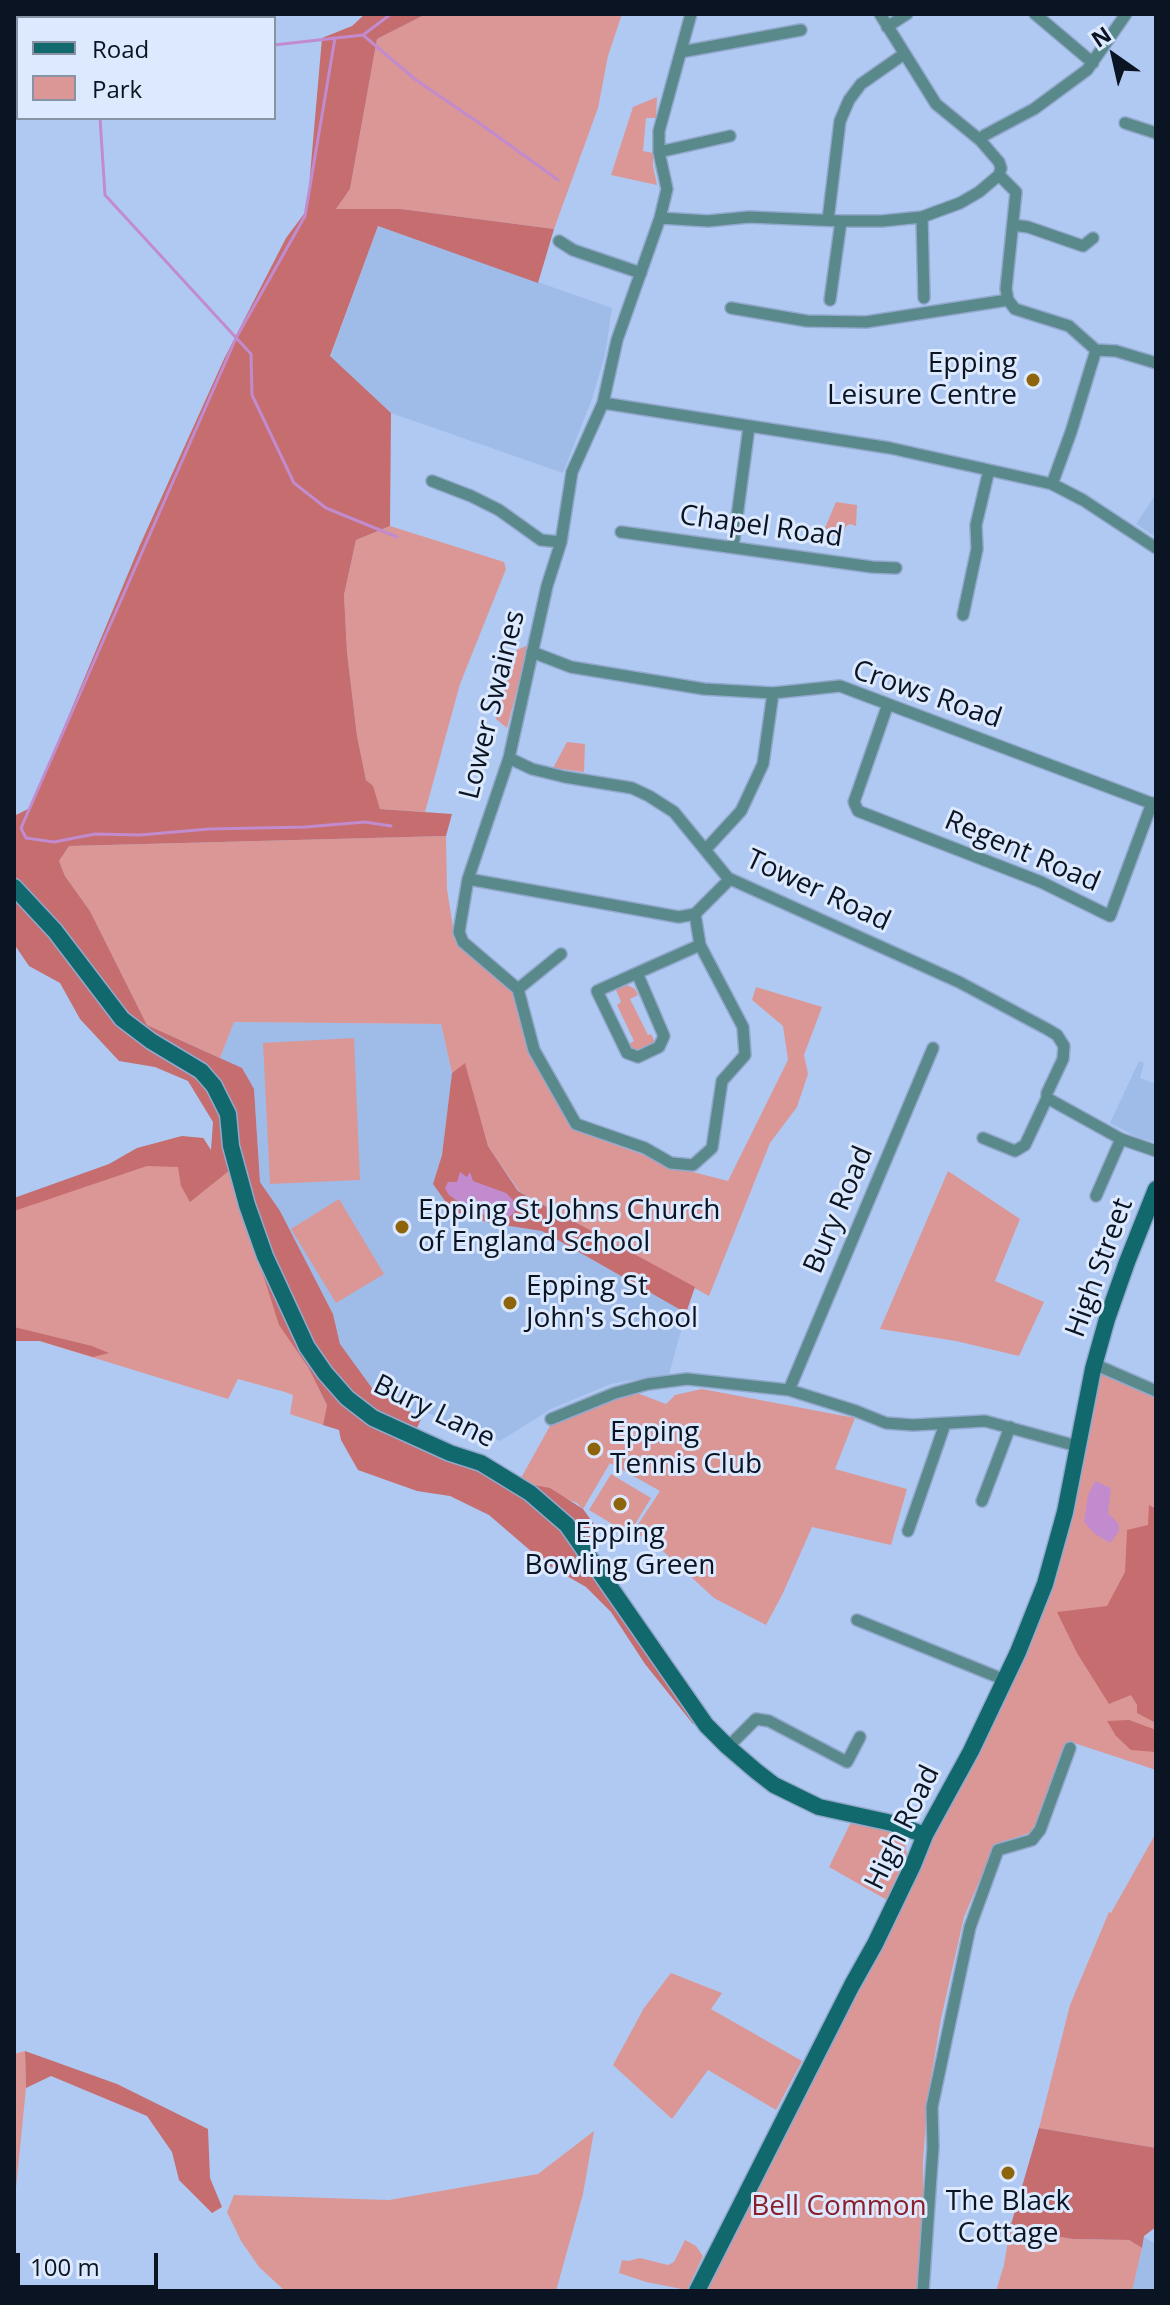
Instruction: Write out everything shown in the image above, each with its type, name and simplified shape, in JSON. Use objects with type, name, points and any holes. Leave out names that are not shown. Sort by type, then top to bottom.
[{"type":"main road","name":"Bury Lane","points":[[14,887],[55,931],[122,1019],[151,1041],[201,1071],[214,1086],[228,1114],[231,1146],[265,1256],[297,1328],[325,1373],[347,1398],[373,1418],[450,1453],[481,1463],[530,1493],[567,1525],[696,1711],[728,1747],[774,1785],[806,1801],[892,1823],[925,1835]]},
{"type":"main road","name":"High Street","points":[[1094,1364],[1127,1262],[1156,1189]]},
{"type":"main road","name":"High Road","points":[[697,2291],[875,1944],[925,1835],[964,1765],[1005,1680],[1045,1584],[1065,1512],[1094,1364]]},
{"type":"street","name":"Lower Swaines","points":[[518,989],[463,942],[459,932],[468,879],[509,758],[547,586],[561,542],[572,472],[603,403],[617,340],[660,218],[667,189],[659,152],[659,131],[691,14]]},
{"type":"street","points":[[660,218],[708,221],[749,217],[841,221],[922,217],[960,203],[999,175],[999,162],[980,140],[936,104],[880,14]]},
{"type":"street","points":[[887,27],[907,14]]},
{"type":"street","points":[[1035,14],[1093,63]]},
{"type":"street","points":[[980,140],[1059,93],[1093,63],[1126,14]]},
{"type":"street","points":[[681,52],[801,30]]},
{"type":"street","points":[[828,220],[840,121],[849,100],[861,84],[904,54]]},
{"type":"street","points":[[1125,123],[1156,133]]},
{"type":"street","points":[[659,152],[730,136]]},
{"type":"street","points":[[999,175],[1016,192],[1006,289],[1008,300],[1015,309],[1069,326],[1096,350],[1116,351],[1156,363]]},
{"type":"street","points":[[922,217],[924,298]]},
{"type":"street","points":[[830,300],[841,221]]},
{"type":"street","points":[[1013,225],[1083,246],[1093,238]]},
{"type":"street","points":[[559,241],[573,250],[641,273]]},
{"type":"street","points":[[731,308],[807,321],[866,322],[1008,300]]},
{"type":"street","points":[[1052,484],[1096,350]]},
{"type":"street","points":[[603,403],[890,448],[1052,484],[1083,500],[1156,548]]},
{"type":"street","points":[[733,547],[749,427]]},
{"type":"street","points":[[963,615],[977,549],[976,525],[989,470]]},
{"type":"street","points":[[432,481],[499,510],[541,540],[561,542]]},
{"type":"street","name":"Chapel Road","points":[[621,532],[896,568]]},
{"type":"street","name":"Crows Road","points":[[532,652],[571,667],[704,689],[773,693],[840,686],[1154,804]]},
{"type":"street","points":[[706,849],[741,811],[763,764],[773,693]]},
{"type":"street","name":"Regent Road","points":[[888,704],[854,802],[858,811],[1041,882],[1110,916],[1154,804]]},
{"type":"street","name":"Tower Road","points":[[509,758],[554,775],[641,792],[674,812],[730,879],[959,982],[1057,1035],[1064,1046],[1063,1059],[1025,1145],[1015,1151],[983,1138]]},
{"type":"street","points":[[468,879],[679,917],[695,914],[730,879]]},
{"type":"street","points":[[561,954],[518,989],[534,1050],[576,1124],[645,1148],[671,1163],[693,1165],[712,1148],[722,1081],[745,1055],[743,1027],[700,945],[695,914]]},
{"type":"street","points":[[637,973],[664,1036],[659,1047],[638,1057],[627,1053],[597,991],[637,973],[700,945]]},
{"type":"street","name":"Bury Road","points":[[789,1390],[933,1048]]},
{"type":"street","points":[[1047,1098],[1121,1139],[1156,1151]]},
{"type":"street","points":[[1096,1196],[1121,1139]]},
{"type":"street","points":[[1094,1364],[1156,1391]]},
{"type":"street","points":[[551,1419],[590,1401],[648,1384],[687,1379],[789,1390],[886,1423],[913,1425],[985,1421],[1077,1446]]},
{"type":"street","points":[[908,1531],[945,1424]]},
{"type":"street","points":[[982,1501],[1010,1427]]},
{"type":"street","points":[[857,1620],[1005,1680]]},
{"type":"street","points":[[728,1747],[756,1719],[769,1721],[847,1762],[860,1737]]},
{"type":"street","points":[[923,2291],[933,2147],[932,2107],[970,1927],[998,1850],[1032,1840],[1040,1830],[1070,1748]]},
{"type":"shaded area","points":[[365,14],[426,14],[377,39],[350,189],[336,209],[401,209],[554,229],[538,283],[378,226],[330,356],[391,413],[390,526],[356,540],[344,595],[347,652],[357,736],[366,780],[373,786],[380,809],[452,814],[446,836],[69,846],[59,861],[65,876],[90,911],[147,1025],[242,1068],[254,1089],[260,1182],[280,1211],[333,1314],[340,1344],[372,1388],[421,1419],[412,1439],[528,1484],[550,1488],[583,1509],[599,1531],[584,1542],[697,1723],[693,1724],[645,1664],[611,1612],[586,1587],[546,1564],[489,1515],[450,1496],[417,1491],[358,1470],[341,1440],[339,1430],[323,1425],[327,1405],[308,1367],[279,1325],[230,1170],[190,1202],[181,1186],[178,1167],[147,1166],[14,1211],[14,1198],[109,1164],[137,1148],[182,1136],[203,1138],[211,1150],[213,1122],[188,1081],[155,1067],[119,1061],[80,1019],[60,983],[29,966],[14,944],[14,816],[30,808],[140,545],[224,359],[286,238],[307,210],[322,38],[352,26]]},
{"type":"shaded area","points":[[378,226],[612,308],[605,355],[592,399],[563,473],[391,413],[330,357]]},
{"type":"shaded area","points":[[1156,494],[1156,531],[1154,536],[1136,524]]},
{"type":"shaded area","name":"Epping St Johns Church of England School","points":[[233,1022],[441,1024],[452,1073],[442,1155],[433,1184],[452,1211],[491,1223],[542,1231],[686,1313],[669,1374],[611,1384],[551,1409],[500,1441],[427,1413],[421,1419],[372,1388],[340,1344],[333,1314],[280,1211],[260,1182],[254,1089],[220,1058]]},
{"type":"shaded area","points":[[1139,1061],[1144,1063],[1140,1078],[1156,1084],[1156,1142],[1139,1138],[1110,1123]]},
{"type":"shaded area","points":[[465,1063],[488,1146],[518,1191],[695,1287],[686,1313],[542,1231],[490,1223],[452,1211],[433,1184],[442,1155],[452,1073]]},
{"type":"shaded area","points":[[460,1172],[467,1177],[470,1172],[473,1181],[506,1193],[513,1200],[515,1212],[504,1221],[470,1210],[449,1195],[445,1188],[448,1182],[457,1182]]},
{"type":"shaded area","points":[[14,1327],[109,1353],[93,1357],[40,1341],[14,1341]]},
{"type":"shaded area","points":[[1095,1481],[1111,1488],[1108,1513],[1118,1523],[1119,1531],[1110,1543],[1095,1534],[1084,1522],[1088,1495]]},
{"type":"shaded area","points":[[1149,1505],[1156,1509],[1156,1723],[1137,1713],[1137,1705],[1131,1695],[1109,1704],[1077,1653],[1057,1612],[1107,1606],[1125,1572],[1127,1530],[1148,1525]]},
{"type":"shaded area","points":[[1129,1720],[1156,1730],[1156,1752],[1131,1750],[1116,1736],[1107,1721]]},
{"type":"shaded area","points":[[25,2051],[117,2084],[208,2129],[210,2178],[222,2207],[212,2213],[179,2180],[172,2152],[147,2116],[51,2076],[26,2088]]},
{"type":"shaded area","points":[[1039,2128],[1156,2148],[1156,2227],[1144,2236],[1142,2248],[1129,2240],[1072,2239],[1010,2228]]},
{"type":"shaded area","points":[[1144,2237],[1156,2244],[1156,2291],[1132,2291]]},
{"type":"green space","points":[[426,14],[622,14],[608,56],[598,108],[554,229],[401,209],[336,209],[350,189],[377,39]]},
{"type":"green space","points":[[657,97],[656,118],[646,118],[643,151],[653,153],[657,185],[611,175],[633,107]]},
{"type":"green space","points":[[836,502],[857,505],[856,526],[846,526],[842,537],[833,536],[825,528]]},
{"type":"green space","points":[[390,526],[504,562],[506,569],[460,684],[425,812],[380,809],[372,786],[366,780],[357,736],[344,595],[356,540]]},
{"type":"green space","points":[[530,644],[507,728],[496,719],[515,651]]},
{"type":"green space","points":[[567,742],[585,744],[584,772],[553,768]]},
{"type":"green space","points":[[446,836],[447,889],[455,940],[516,991],[530,1055],[574,1130],[685,1170],[728,1181],[788,1060],[783,1026],[752,1000],[756,987],[822,1007],[804,1055],[808,1074],[797,1107],[770,1143],[709,1296],[519,1191],[488,1146],[465,1064],[452,1073],[441,1024],[234,1022],[220,1058],[147,1025],[90,911],[65,876],[59,861],[69,846]]},
{"type":"green space","points":[[627,985],[635,989],[638,995],[630,999],[657,1046],[638,1054],[626,1046],[634,1041],[617,1005],[621,1002],[616,990]]},
{"type":"green space","points":[[354,1038],[360,1180],[270,1184],[263,1043]]},
{"type":"green space","points":[[178,1137],[204,1138],[211,1152],[230,1170],[308,1367],[327,1405],[323,1425],[290,1414],[293,1395],[285,1392],[238,1379],[228,1399],[23,1336],[14,1330],[14,1204],[106,1167],[134,1150]]},
{"type":"green space","points":[[948,1171],[1020,1219],[995,1281],[1044,1302],[1019,1356],[956,1341],[880,1329]]},
{"type":"green space","points":[[339,1199],[384,1274],[336,1303],[291,1229]]},
{"type":"green space","name":"Bell Common","points":[[1099,1371],[1156,1394],[1156,1770],[1068,1741],[1036,1831],[995,1844],[964,1917],[941,2019],[928,2096],[923,2161],[923,2277],[919,2291],[706,2291],[1042,1609]]},
{"type":"green space","points":[[702,1389],[855,1418],[835,1469],[907,1489],[891,1545],[812,1527],[766,1625],[714,1598],[652,1541],[633,1532],[660,1491],[610,1463],[583,1509],[577,1503],[528,1484],[521,1478],[551,1424],[616,1398],[637,1393],[666,1404],[675,1395]]},
{"type":"green space","name":"Epping Bowling Green","points":[[611,1474],[651,1498],[629,1534],[589,1510]]},
{"type":"green space","points":[[852,1820],[901,1833],[908,1840],[905,1847],[907,1854],[887,1900],[829,1867]]},
{"type":"green space","points":[[1156,1833],[1156,2148],[1039,2128],[1070,2005],[1109,1912]]},
{"type":"green space","points":[[671,1973],[722,1993],[711,2009],[802,2061],[776,2110],[708,2070],[672,2119],[613,2065],[644,2008]]},
{"type":"green space","points":[[25,2051],[26,2088],[14,2208],[14,2054]]},
{"type":"green space","points":[[594,2131],[583,2194],[556,2291],[285,2291],[259,2267],[241,2241],[227,2212],[234,2195],[389,2200],[538,2174]]},
{"type":"green space","points":[[1010,2228],[1072,2239],[1129,2240],[1142,2248],[1132,2291],[996,2291]]},
{"type":"green space","points":[[685,2240],[696,2246],[703,2256],[687,2290],[619,2273],[622,2260],[640,2258],[668,2265],[674,2262]]},
{"type":"waterway","points":[[276,45],[363,35],[391,14]]},
{"type":"waterway","points":[[363,35],[416,80],[558,180]]},
{"type":"waterway","points":[[335,38],[305,216],[236,338],[21,828],[26,838],[54,842],[95,834],[140,835],[365,822],[391,826]]},
{"type":"waterway","points":[[100,120],[105,195],[251,354],[252,395],[294,483],[326,508],[397,537]]},
{"type":"place","name":"Epping Leisure Centre","points":[[1033,380]]},
{"type":"place","name":"Epping St Johns Church of England School","points":[[402,1227]]},
{"type":"place","name":"Epping St John's School","points":[[510,1303]]},
{"type":"place","name":"Epping Tennis Club","points":[[594,1449]]},
{"type":"place","name":"Epping Bowling Green","points":[[620,1504]]},
{"type":"place","name":"The Black Cottage","points":[[1008,2173]]}]
